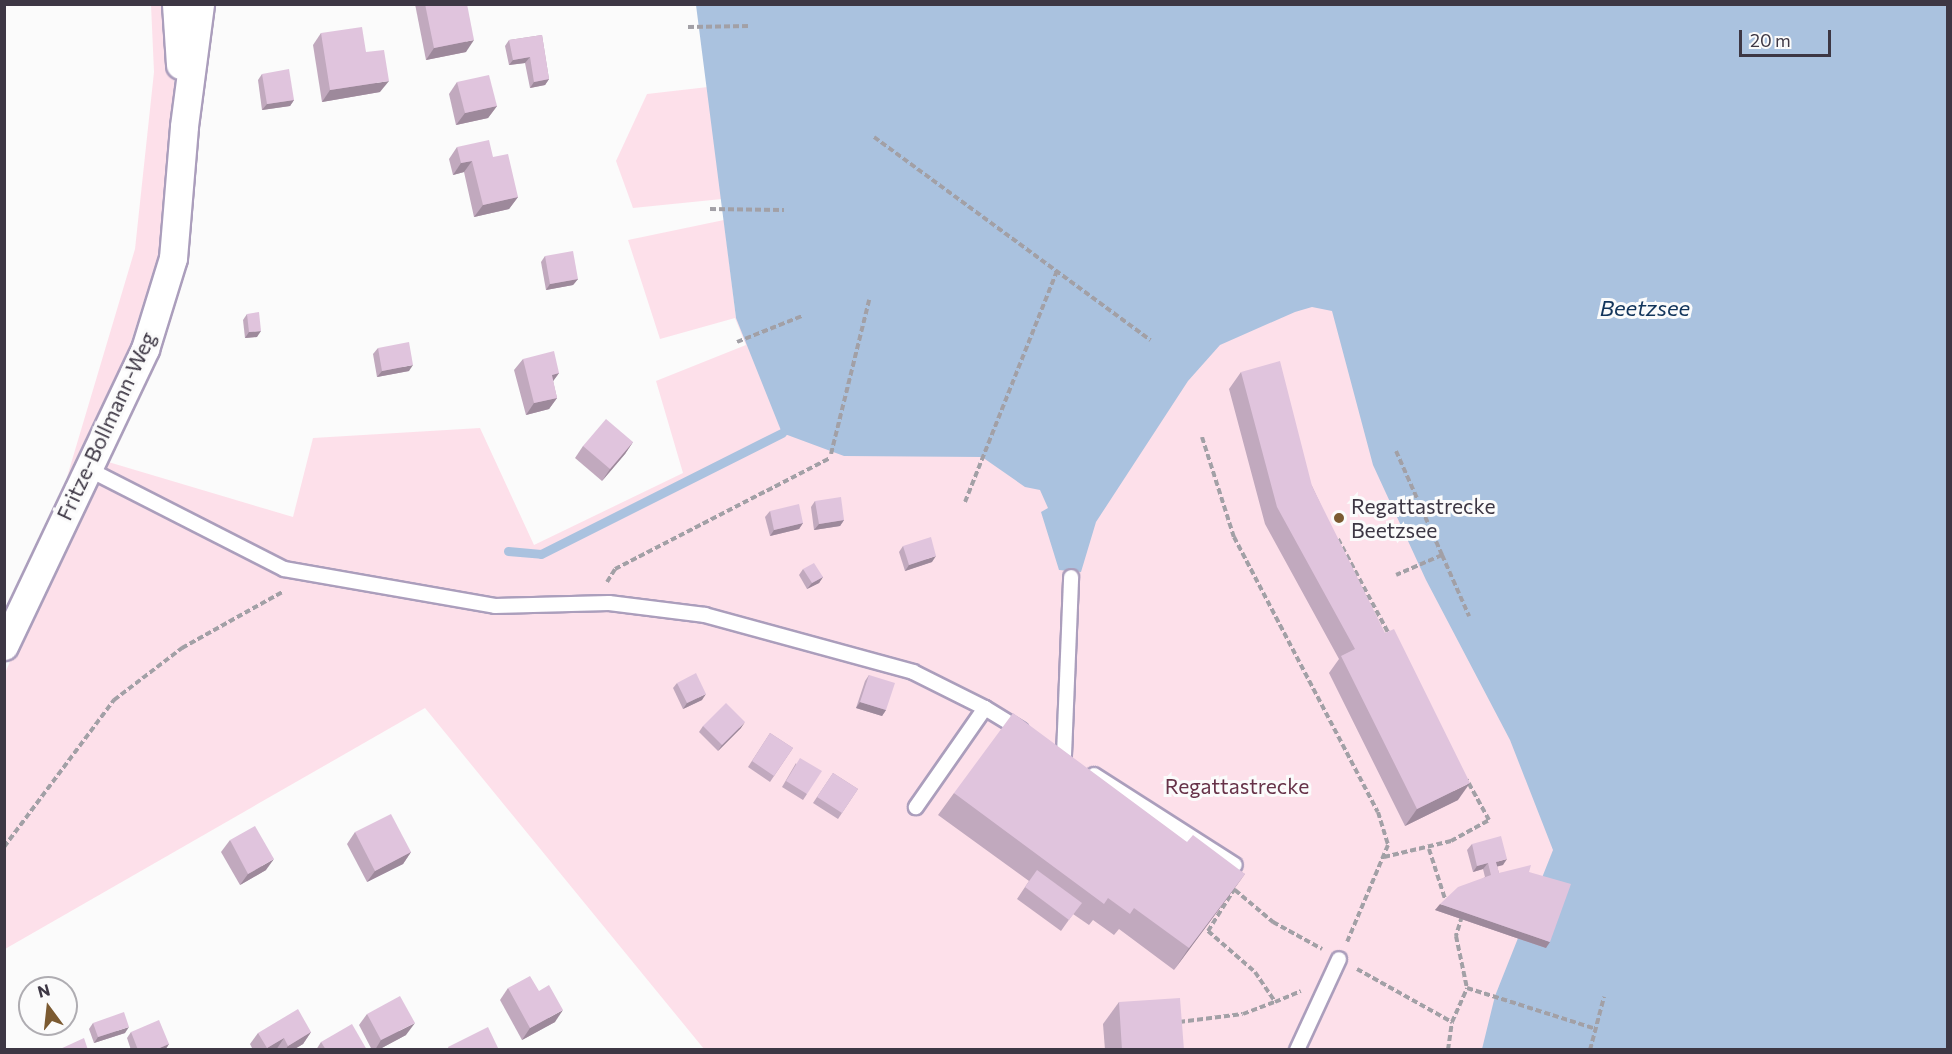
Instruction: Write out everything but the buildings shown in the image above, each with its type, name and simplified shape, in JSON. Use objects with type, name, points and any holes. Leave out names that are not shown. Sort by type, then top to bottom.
[{"type":"street","name":"Fritze-Bollmann-Weg","points":[[176,4],[183,126]]},
{"type":"street","name":"Fritze-Bollmann-Weg","points":[[4,646],[86,468],[145,349],[173,258],[183,126],[200,4]]},
{"type":"lane","points":[[86,468],[284,569],[495,606],[593,604],[705,615],[913,672],[985,708],[1034,737]]},
{"type":"lane","points":[[1071,577],[1069,759],[1235,865]]},
{"type":"lane","points":[[916,807],[985,708]]},
{"type":"lane","points":[[1297,1050],[1339,958]]},
{"type":"path","points":[[688,27],[750,26]]},
{"type":"path","points":[[873,137],[1150,340]]},
{"type":"path","points":[[710,209],[784,210]]},
{"type":"path","points":[[965,502],[1057,271]]},
{"type":"path","points":[[593,604],[615,569],[831,456],[869,300]]},
{"type":"path","points":[[737,342],[802,316]]},
{"type":"path","points":[[1202,437],[1234,537],[1378,812],[1388,845],[1339,958]]},
{"type":"path","points":[[1396,451],[1469,616]]},
{"type":"path","points":[[1334,530],[1394,644]]},
{"type":"path","points":[[1396,575],[1442,555]]},
{"type":"path","points":[[4,847],[114,700],[182,648],[314,574]]},
{"type":"path","points":[[1384,857],[1429,849],[1451,841],[1488,820],[1461,768]]},
{"type":"path","points":[[1429,849],[1446,904],[1462,915],[1456,936],[1467,988],[1452,1022],[1448,1050]]},
{"type":"path","points":[[1235,865],[1235,890],[1208,931],[1255,972],[1275,1002]]},
{"type":"path","points":[[1235,890],[1273,922],[1452,1022]]},
{"type":"path","points":[[1467,988],[1596,1029]]},
{"type":"path","points":[[1178,1022],[1243,1014],[1298,991],[1322,993]]},
{"type":"path","points":[[1590,1050],[1604,997]]},
{"type":"path","points":[[1191,1050],[1259,1050]]},
{"type":"green space","points":[[151,5],[169,5],[175,92],[162,245],[128,351],[67,477],[135,249],[154,72]]},
{"type":"green space","name":"Regattastrecke Beetzsee","points":[[1947,5],[1947,1049],[704,1049],[425,708],[5,949],[5,673],[62,543],[105,461],[293,517],[313,438],[480,428],[534,545],[683,473],[656,381],[746,345],[735,318],[660,339],[628,240],[724,220],[736,318]]},
{"type":"green space","points":[[708,87],[722,199],[633,208],[616,161],[647,94]]},
{"type":"water","name":"Beetzsee","points":[[696,5],[1947,5],[1947,1049],[1482,1049],[1495,996],[1553,850],[1510,740],[1426,580],[1373,465],[1332,311],[1312,307],[1295,312],[1220,345],[1188,381],[1096,522],[1081,572],[1059,570],[1041,512],[1048,508],[1040,490],[1025,487],[982,457],[844,456],[782,433],[736,318]]},
{"type":"waterway","points":[[508,551],[541,554],[782,433]]},
{"type":"place","name":"Regattastrecke Beetzsee","points":[[1339,518]]},
{"type":"park label","name":"Regattastrecke","points":[[1237,786]]}]
